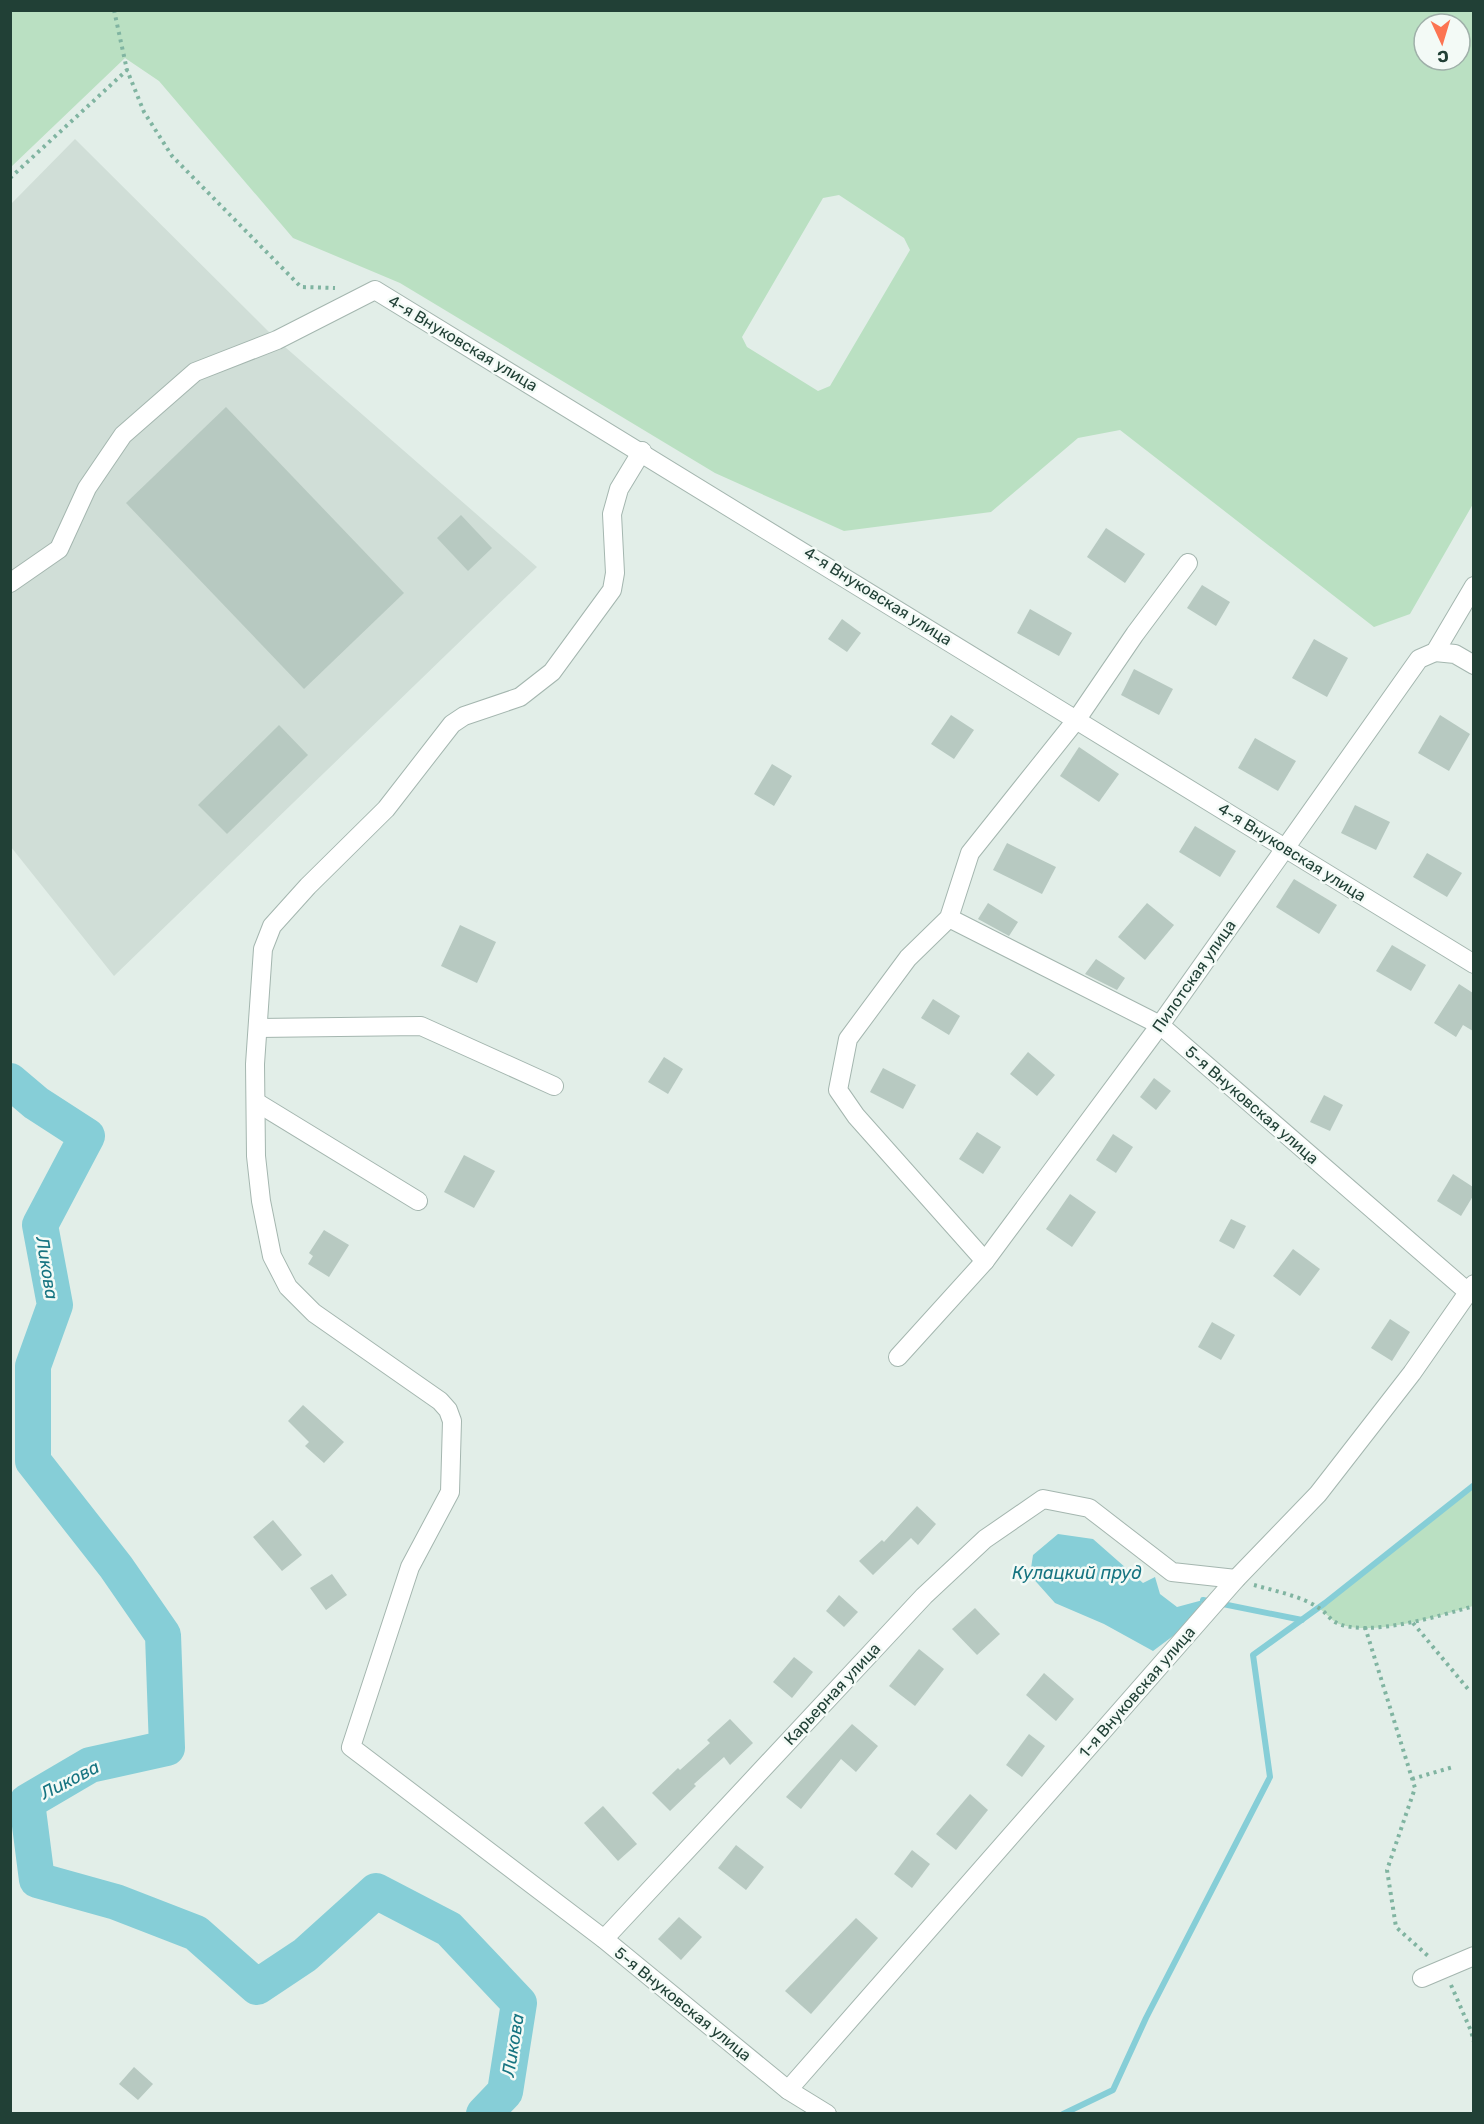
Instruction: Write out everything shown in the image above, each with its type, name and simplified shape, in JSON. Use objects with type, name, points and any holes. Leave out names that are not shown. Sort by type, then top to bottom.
[{"type":"street","name":"4-я Внуковская улица","points":[[10,583],[59,549],[87,488],[123,435],[195,372],[277,340],[375,290],[1077,718],[1473,964]]},
{"type":"street","points":[[418,1201],[256,1101],[263,948],[272,926],[308,886],[386,809],[452,724],[464,716],[520,697],[552,672],[612,590],[615,573],[612,514],[619,489],[642,451]]},
{"type":"street","points":[[985,1261],[856,1116],[838,1090],[848,1039],[908,958],[949,918],[970,853],[1077,718],[1188,563]]},
{"type":"street","name":"Пилотская улица","points":[[898,1357],[985,1261],[1160,1025],[1419,659],[1435,652],[1473,586]]},
{"type":"street","points":[[1435,652],[1455,654],[1473,665]]},
{"type":"street","name":"5-я Внуковская улица","points":[[949,918],[1160,1025],[1471,1288]]},
{"type":"street","points":[[258,1028],[421,1026],[554,1086]]},
{"type":"street","name":"5-я Внуковская улица","points":[[256,1101],[256,1156],[261,1201],[272,1256],[288,1287],[314,1313],[440,1401],[448,1410],[452,1421],[450,1492],[410,1567],[351,1747],[540,1893],[604,1939],[788,2090],[827,2114]]},
{"type":"street","name":"1-я Внуковская улица","points":[[788,2090],[1236,1579],[1318,1494],[1412,1373],[1471,1288]]},
{"type":"street","name":"Карьерная улица","points":[[604,1939],[924,1596],[985,1539],[1043,1499],[1089,1508],[1172,1572],[1236,1579]]},
{"type":"street","points":[[1422,1978],[1473,1956]]},
{"type":"path","points":[[114,10],[127,70],[144,112],[171,156],[301,287],[343,289]]},
{"type":"path","points":[[10,178],[127,70]]},
{"type":"path","points":[[1236,1579],[1305,1600],[1338,1624],[1365,1627],[1413,1623],[1473,1606]]},
{"type":"path","points":[[1413,1623],[1468,1689]]},
{"type":"path","points":[[1365,1627],[1415,1788],[1387,1870],[1396,1927],[1444,1969],[1471,2031],[1473,2042]]},
{"type":"path","points":[[1412,1779],[1453,1767]]},
{"type":"shaded area","points":[[75,139],[277,340],[537,567],[114,976],[11,847],[11,204]]},
{"type":"green space","points":[[11,10],[1473,11],[1473,504],[1410,614],[1374,627],[1120,430],[1078,438],[991,512],[844,531],[715,473],[400,283],[293,238],[159,81],[125,58],[11,167]],"holes":[[[839,195],[904,238],[910,250],[830,386],[818,391],[747,347],[742,337],[823,198]]]},
{"type":"green space","points":[[1473,1486],[1473,1606],[1406,1624],[1370,1628],[1339,1624],[1320,1609]]},
{"type":"water","name":"Кулацкий пруд","points":[[1058,1534],[1093,1539],[1143,1583],[1155,1577],[1160,1594],[1177,1607],[1203,1600],[1193,1621],[1153,1651],[1104,1624],[1055,1603],[1030,1575],[1033,1555]]},
{"type":"building","points":[[226,407],[404,593],[304,689],[126,503]]},
{"type":"building","points":[[461,515],[492,548],[468,571],[437,538]]},
{"type":"building","points":[[1106,528],[1145,554],[1125,583],[1087,557]]},
{"type":"building","points":[[1202,585],[1230,602],[1216,626],[1187,608]]},
{"type":"building","points":[[1030,609],[1072,633],[1059,656],[1017,633]]},
{"type":"building","points":[[842,619],[861,633],[847,652],[828,639]]},
{"type":"building","points":[[1314,639],[1348,658],[1327,697],[1292,678]]},
{"type":"building","points":[[1134,669],[1173,689],[1159,715],[1121,695]]},
{"type":"building","points":[[951,715],[974,730],[954,759],[931,744]]},
{"type":"building","points":[[1440,715],[1470,734],[1449,771],[1418,753]]},
{"type":"building","points":[[279,725],[308,755],[227,834],[198,805]]},
{"type":"building","points":[[1255,738],[1296,761],[1278,791],[1238,768]]},
{"type":"building","points":[[1079,747],[1119,774],[1099,802],[1060,776]]},
{"type":"building","points":[[772,764],[792,776],[774,806],[754,794]]},
{"type":"building","points":[[1355,805],[1390,822],[1376,850],[1341,833]]},
{"type":"building","points":[[1195,826],[1236,851],[1220,877],[1179,852]]},
{"type":"building","points":[[1007,843],[1056,867],[1042,894],[993,870]]},
{"type":"building","points":[[1427,853],[1462,873],[1447,897],[1413,877]]},
{"type":"building","points":[[1294,879],[1337,905],[1319,934],[1276,907]]},
{"type":"building","points":[[988,903],[1018,922],[1009,936],[978,919]]},
{"type":"building","points":[[1147,903],[1174,925],[1145,960],[1118,937]]},
{"type":"building","points":[[460,925],[496,942],[477,983],[441,966]]},
{"type":"building","points":[[1392,945],[1426,965],[1411,991],[1376,971]]},
{"type":"building","points":[[1096,959],[1125,978],[1117,990],[1085,974]]},
{"type":"building","points":[[1459,984],[1473,993],[1473,1031],[1463,1025],[1456,1037],[1434,1023]]},
{"type":"building","points":[[933,999],[960,1016],[949,1035],[921,1018]]},
{"type":"building","points":[[1028,1052],[1055,1075],[1037,1096],[1010,1074]]},
{"type":"building","points":[[664,1057],[683,1069],[668,1094],[648,1082]]},
{"type":"building","points":[[883,1068],[916,1085],[903,1109],[870,1092]]},
{"type":"building","points":[[1154,1078],[1171,1091],[1156,1110],[1140,1097]]},
{"type":"building","points":[[1324,1095],[1343,1105],[1330,1131],[1310,1122]]},
{"type":"building","points":[[977,1132],[1001,1147],[983,1174],[959,1159]]},
{"type":"building","points":[[1113,1134],[1133,1147],[1116,1173],[1096,1160]]},
{"type":"building","points":[[464,1155],[495,1171],[474,1208],[444,1192]]},
{"type":"building","points":[[1453,1174],[1473,1187],[1473,1196],[1461,1216],[1437,1201]]},
{"type":"building","points":[[1070,1194],[1096,1212],[1072,1247],[1046,1229]]},
{"type":"building","points":[[1231,1219],[1246,1226],[1234,1249],[1219,1241]]},
{"type":"building","points":[[324,1230],[349,1245],[329,1277],[308,1264],[313,1256],[309,1253]]},
{"type":"building","points":[[1293,1249],[1320,1269],[1300,1296],[1273,1276]]},
{"type":"building","points":[[1390,1319],[1410,1332],[1392,1361],[1371,1348]]},
{"type":"building","points":[[1212,1322],[1235,1335],[1221,1360],[1198,1347]]},
{"type":"building","points":[[303,1405],[344,1442],[324,1463],[305,1446],[309,1442],[288,1421]]},
{"type":"building","points":[[917,1506],[936,1524],[918,1545],[911,1538],[873,1575],[859,1561],[882,1540],[884,1542]]},
{"type":"building","points":[[273,1520],[302,1555],[282,1571],[253,1537]]},
{"type":"building","points":[[332,1574],[347,1595],[326,1610],[310,1588]]},
{"type":"building","points":[[839,1595],[858,1612],[844,1627],[826,1611]]},
{"type":"building","points":[[975,1608],[1000,1634],[977,1655],[952,1629]]},
{"type":"building","points":[[919,1649],[944,1669],[915,1706],[889,1686]]},
{"type":"building","points":[[794,1657],[813,1672],[792,1698],[773,1682]]},
{"type":"building","points":[[1044,1673],[1074,1699],[1056,1721],[1026,1695]]},
{"type":"building","points":[[730,1719],[753,1743],[730,1765],[724,1757],[694,1784],[696,1786],[670,1811],[652,1793],[678,1768],[680,1770],[710,1743],[707,1740]]},
{"type":"building","points":[[852,1724],[878,1746],[856,1772],[841,1759],[801,1809],[786,1797]]},
{"type":"building","points":[[1029,1734],[1045,1746],[1022,1777],[1006,1765]]},
{"type":"building","points":[[970,1794],[988,1810],[956,1850],[936,1834]]},
{"type":"building","points":[[603,1806],[637,1844],[618,1861],[584,1823]]},
{"type":"building","points":[[736,1845],[764,1867],[746,1890],[718,1868]]},
{"type":"building","points":[[912,1850],[930,1864],[912,1888],[894,1874]]},
{"type":"building","points":[[679,1917],[702,1937],[681,1960],[658,1939]]},
{"type":"building","points":[[856,1918],[878,1938],[811,2014],[785,1991]]},
{"type":"building","points":[[134,2067],[153,2084],[138,2100],[119,2084]]},
{"type":"waterway","name":"Ликова","points":[[10,1081],[36,1103],[87,1136],[40,1225],[55,1305],[33,1366],[33,1461],[116,1567],[163,1635],[167,1748],[90,1765],[27,1802],[37,1880],[116,1902],[196,1933],[257,1987],[305,1955],[376,1891],[449,1929],[519,2003],[505,2092],[484,2114]]},
{"type":"waterway","points":[[1063,2114],[1113,2090],[1146,2018],[1270,1777],[1253,1655],[1325,1603],[1474,1485]]},
{"type":"waterway","points":[[1203,1600],[1302,1620]]}]
